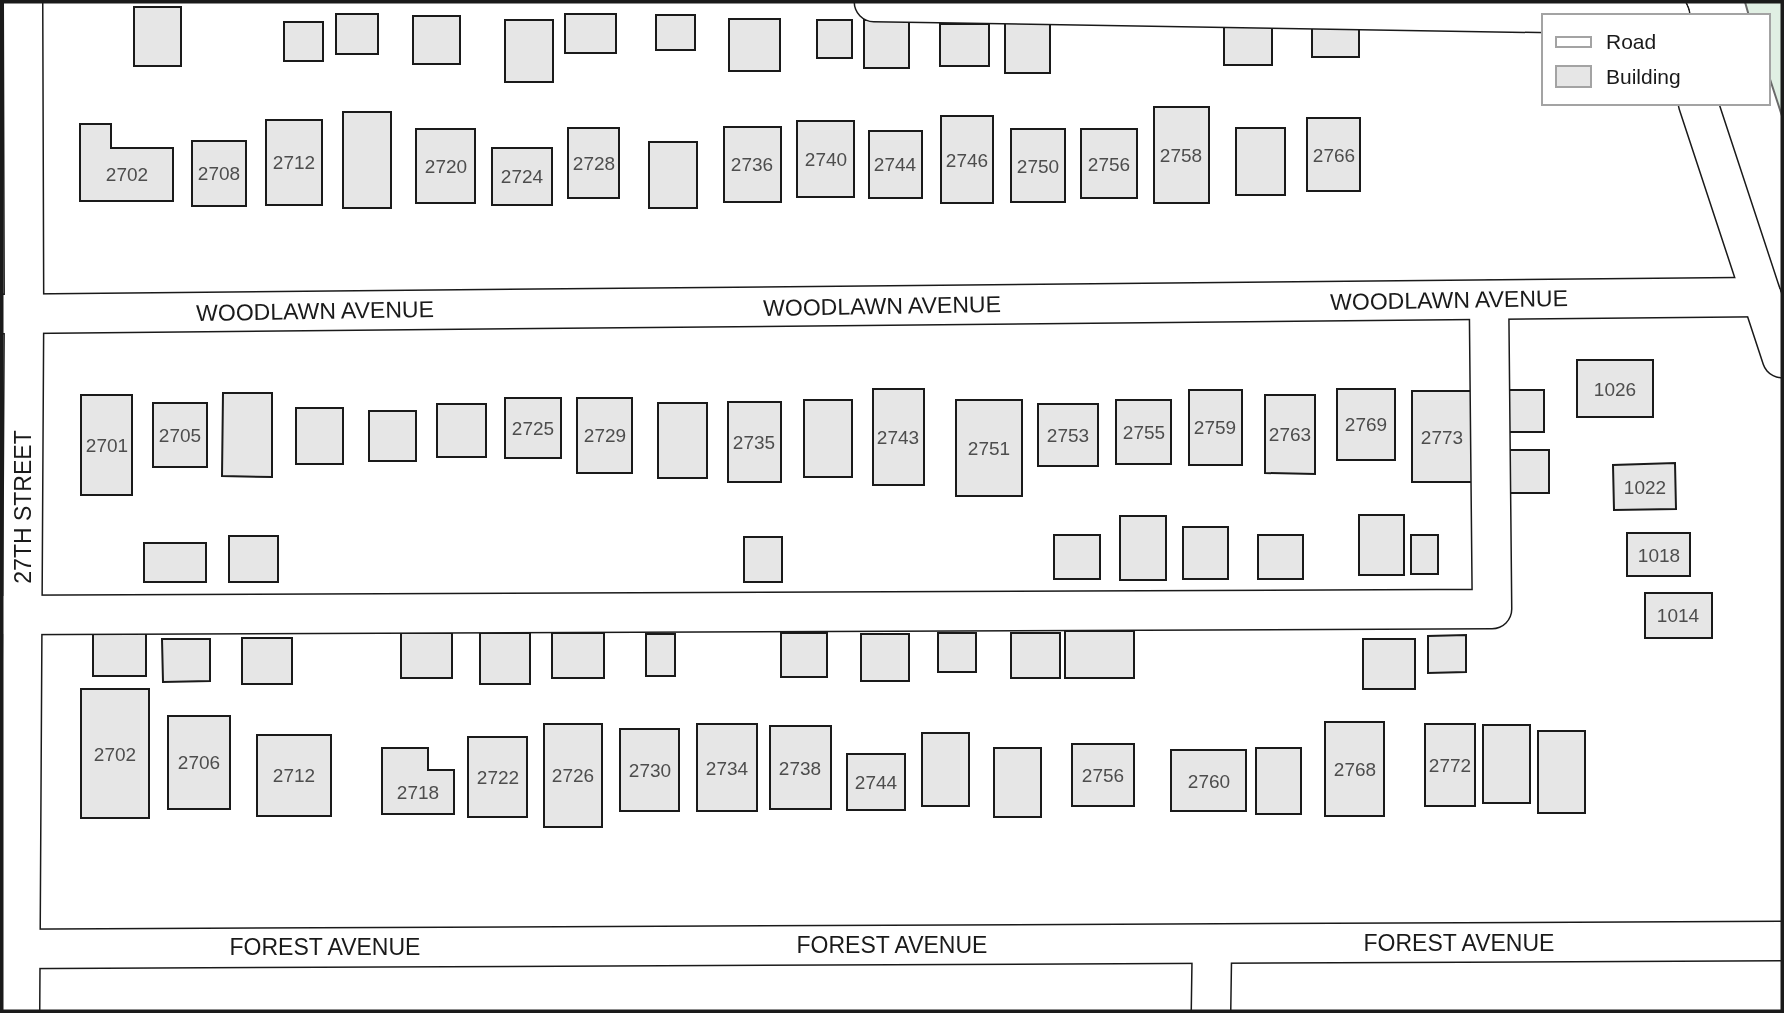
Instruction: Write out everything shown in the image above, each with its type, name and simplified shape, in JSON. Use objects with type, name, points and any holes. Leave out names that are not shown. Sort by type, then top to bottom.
[{"type":"street","name":"27TH STREET","points":[[20,1011],[11,948],[13,314],[23,2]]},
{"type":"street","points":[[874,2],[1609,14]]},
{"type":"street","points":[[1699,105],[1782,358]]},
{"type":"street","name":"WOODLAWN AVENUE","points":[[13,314],[1762,297]]},
{"type":"street","points":[[12,615],[1492,609],[1489,300]]},
{"type":"street","name":"FOREST AVENUE","points":[[11,948],[1782,941]]},
{"type":"street","points":[[1211,1011],[1212,944]]},
{"type":"green space","points":[[1745,2],[1782,2],[1782,116],[1770,79],[1770,14],[1748,14]]},
{"type":"building","points":[[134,7],[181,7],[181,66],[134,66]]},
{"type":"building","points":[[336,14],[378,14],[378,54],[336,54]]},
{"type":"building","points":[[565,14],[616,14],[616,53],[565,53]]},
{"type":"building","points":[[656,15],[695,15],[695,50],[656,50]]},
{"type":"building","points":[[413,16],[460,16],[460,64],[413,64]]},
{"type":"building","points":[[729,19],[780,19],[780,71],[729,71]]},
{"type":"building","points":[[1312,19],[1359,19],[1359,57],[1312,57]]},
{"type":"building","points":[[505,20],[553,20],[553,82],[505,82]]},
{"type":"building","points":[[817,20],[852,20],[852,58],[817,58]]},
{"type":"building","points":[[864,20],[909,20],[909,68],[864,68]]},
{"type":"building","points":[[284,22],[323,22],[323,61],[284,61]]},
{"type":"building","points":[[1005,23],[1050,23],[1050,73],[1005,73]]},
{"type":"building","points":[[940,24],[989,24],[989,66],[940,66]]},
{"type":"building","points":[[1224,25],[1272,25],[1272,65],[1224,65]]},
{"type":"building","points":[[1154,107],[1209,107],[1209,203],[1154,203]]},
{"type":"building","points":[[343,112],[391,112],[391,208],[343,208]]},
{"type":"building","points":[[941,116],[993,116],[993,203],[941,203]]},
{"type":"building","points":[[1307,118],[1360,118],[1360,191],[1307,191]]},
{"type":"building","points":[[266,120],[322,120],[322,205],[266,205]]},
{"type":"building","points":[[797,121],[854,121],[854,197],[797,197]]},
{"type":"building","points":[[80,124],[111,124],[111,148],[173,148],[173,201],[80,201]]},
{"type":"building","points":[[724,127],[781,127],[781,202],[724,202]]},
{"type":"building","points":[[568,128],[619,128],[619,198],[568,198]]},
{"type":"building","points":[[1236,128],[1285,128],[1285,195],[1236,195]]},
{"type":"building","points":[[416,129],[475,129],[475,203],[416,203]]},
{"type":"building","points":[[1011,129],[1065,129],[1065,202],[1011,202]]},
{"type":"building","points":[[1081,129],[1137,129],[1137,198],[1081,198]]},
{"type":"building","points":[[869,131],[922,131],[922,198],[869,198]]},
{"type":"building","points":[[192,141],[246,141],[246,206],[192,206]]},
{"type":"building","points":[[649,142],[697,142],[697,208],[649,208]]},
{"type":"building","points":[[492,148],[552,148],[552,205],[492,205]]},
{"type":"building","points":[[1577,360],[1653,360],[1653,417],[1577,417]]},
{"type":"building","points":[[873,389],[924,389],[924,485],[873,485]]},
{"type":"building","points":[[1337,389],[1395,389],[1395,460],[1337,460]]},
{"type":"building","points":[[1189,390],[1242,390],[1242,465],[1189,465]]},
{"type":"building","points":[[1503,390],[1544,390],[1544,432],[1503,432]]},
{"type":"building","points":[[1412,391],[1472,391],[1472,482],[1412,482]]},
{"type":"building","points":[[223,393],[272,393],[272,477],[222,476]]},
{"type":"building","points":[[81,395],[132,395],[132,495],[81,495]]},
{"type":"building","points":[[1265,395],[1315,395],[1315,474],[1265,473]]},
{"type":"building","points":[[505,398],[561,398],[561,458],[505,458]]},
{"type":"building","points":[[577,398],[632,398],[632,473],[577,473]]},
{"type":"building","points":[[804,400],[852,400],[852,477],[804,477]]},
{"type":"building","points":[[956,400],[1022,400],[1022,496],[956,496]]},
{"type":"building","points":[[1116,400],[1171,400],[1171,464],[1116,464]]},
{"type":"building","points":[[728,402],[781,402],[781,482],[728,482]]},
{"type":"building","points":[[153,403],[207,403],[207,467],[153,467]]},
{"type":"building","points":[[658,403],[707,403],[707,478],[658,478]]},
{"type":"building","points":[[437,404],[486,404],[486,457],[437,457]]},
{"type":"building","points":[[1038,404],[1098,404],[1098,466],[1038,466]]},
{"type":"building","points":[[296,408],[343,408],[343,464],[296,464]]},
{"type":"building","points":[[369,411],[416,411],[416,461],[369,461]]},
{"type":"building","points":[[1507,450],[1549,450],[1549,493],[1507,493]]},
{"type":"building","points":[[1675,463],[1676,509],[1614,510],[1613,465]]},
{"type":"building","points":[[1359,515],[1404,515],[1404,575],[1359,575]]},
{"type":"building","points":[[1120,516],[1166,516],[1166,580],[1120,580]]},
{"type":"building","points":[[1183,527],[1228,527],[1228,579],[1183,579]]},
{"type":"building","points":[[1627,533],[1690,533],[1690,576],[1627,576]]},
{"type":"building","points":[[1054,535],[1100,535],[1100,579],[1054,579]]},
{"type":"building","points":[[1258,535],[1303,535],[1303,579],[1258,579]]},
{"type":"building","points":[[1411,535],[1438,535],[1438,574],[1411,574]]},
{"type":"building","points":[[229,536],[278,536],[278,582],[229,582]]},
{"type":"building","points":[[744,537],[782,537],[782,582],[744,582]]},
{"type":"building","points":[[144,543],[206,543],[206,582],[144,582]]},
{"type":"building","points":[[1645,593],[1712,593],[1712,638],[1645,638]]},
{"type":"building","points":[[93,627],[146,627],[146,676],[93,676]]},
{"type":"building","points":[[1065,631],[1134,631],[1134,678],[1065,678]]},
{"type":"building","points":[[401,633],[452,633],[452,678],[401,678]]},
{"type":"building","points":[[480,633],[530,633],[530,684],[480,684]]},
{"type":"building","points":[[552,633],[604,633],[604,678],[552,678]]},
{"type":"building","points":[[781,633],[827,633],[827,677],[781,677]]},
{"type":"building","points":[[938,633],[976,633],[976,672],[938,672]]},
{"type":"building","points":[[1011,633],[1060,633],[1060,678],[1011,678]]},
{"type":"building","points":[[646,634],[675,634],[675,676],[646,676]]},
{"type":"building","points":[[861,634],[909,634],[909,681],[861,681]]},
{"type":"building","points":[[1466,635],[1466,672],[1428,673],[1428,636]]},
{"type":"building","points":[[242,638],[292,638],[292,684],[242,684]]},
{"type":"building","points":[[162,639],[210,639],[210,681],[163,682]]},
{"type":"building","points":[[1363,639],[1415,639],[1415,689],[1363,689]]},
{"type":"building","points":[[81,689],[149,689],[149,818],[81,818]]},
{"type":"building","points":[[168,716],[230,716],[230,809],[168,809]]},
{"type":"building","points":[[1325,722],[1384,722],[1384,816],[1325,816]]},
{"type":"building","points":[[544,724],[602,724],[602,827],[544,827]]},
{"type":"building","points":[[697,724],[757,724],[757,811],[697,811]]},
{"type":"building","points":[[1425,724],[1475,724],[1475,806],[1425,806]]},
{"type":"building","points":[[1483,725],[1530,725],[1530,803],[1483,803]]},
{"type":"building","points":[[770,726],[831,726],[831,809],[770,809]]},
{"type":"building","points":[[620,729],[679,729],[679,811],[620,811]]},
{"type":"building","points":[[1538,731],[1585,731],[1585,813],[1538,813]]},
{"type":"building","points":[[922,733],[969,733],[969,806],[922,806]]},
{"type":"building","points":[[257,735],[331,735],[331,816],[257,816]]},
{"type":"building","points":[[468,737],[527,737],[527,817],[468,817]]},
{"type":"building","points":[[1072,744],[1134,744],[1134,806],[1072,806]]},
{"type":"building","points":[[382,748],[428,748],[428,770],[454,770],[454,814],[382,814]]},
{"type":"building","points":[[994,748],[1041,748],[1041,817],[994,817]]},
{"type":"building","points":[[1256,748],[1301,748],[1301,814],[1256,814]]},
{"type":"building","points":[[1171,750],[1246,750],[1246,811],[1171,811]]},
{"type":"building","points":[[847,754],[905,754],[905,810],[847,810]]}]
